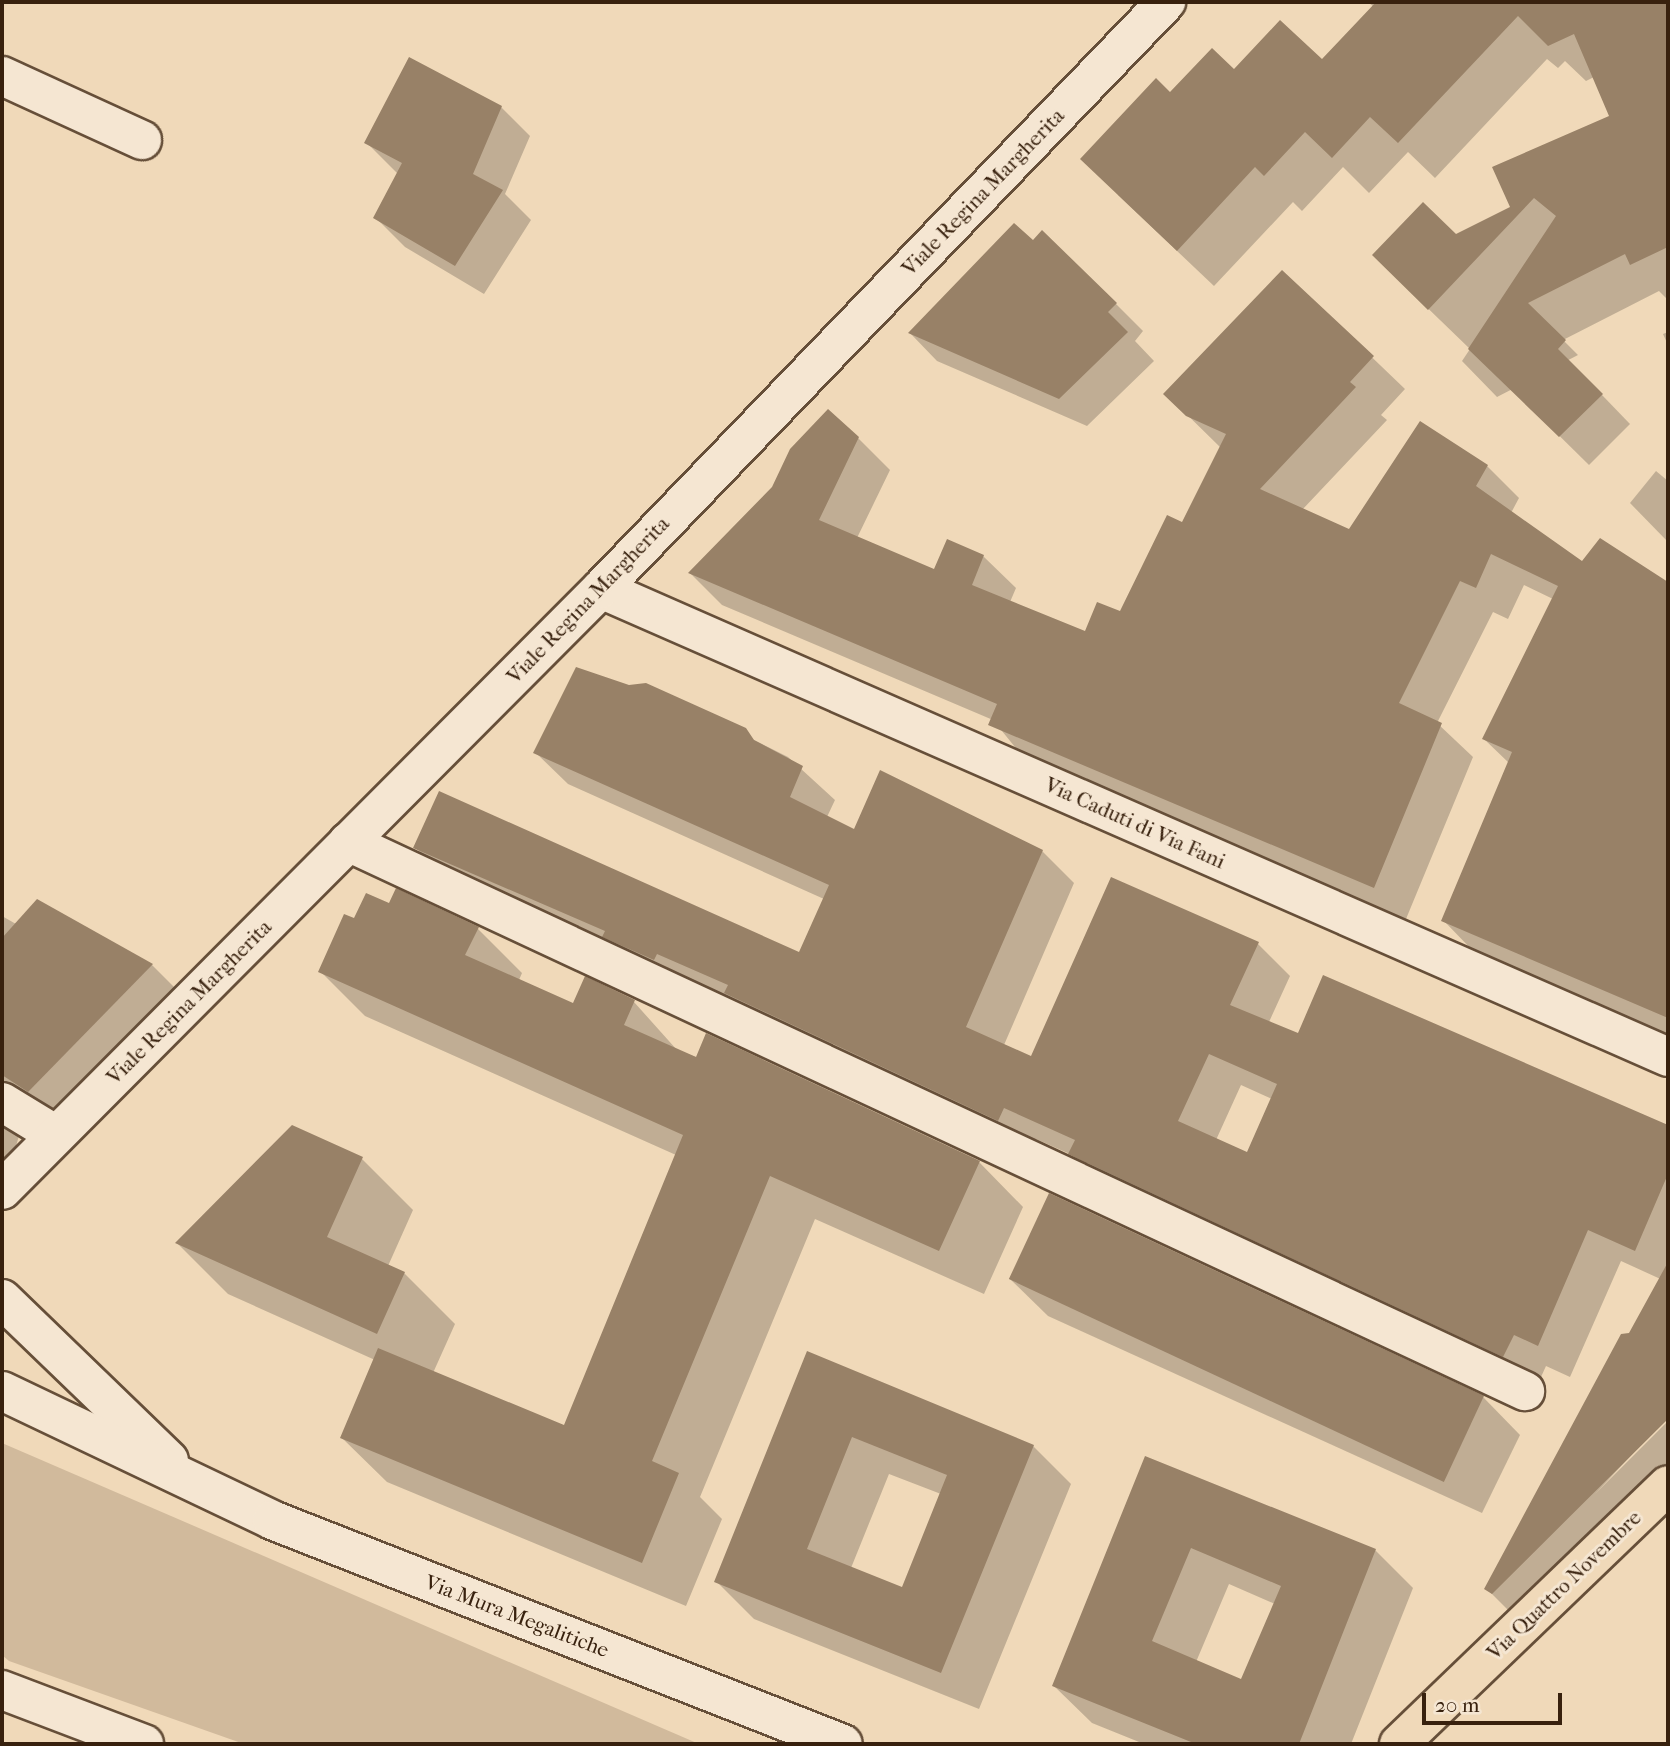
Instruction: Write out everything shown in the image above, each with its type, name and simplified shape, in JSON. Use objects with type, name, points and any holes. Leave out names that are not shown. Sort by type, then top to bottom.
[{"type":"main road","name":"Via Quattro Novembre","points":[[1399,1744],[1668,1485]]},
{"type":"street","name":"Viale Regina Margherita","points":[[2,1190],[601,589],[1166,2]]},
{"type":"street","points":[[2,76],[142,140]]},
{"type":"street","name":"Via Caduti di Via Fani","points":[[601,589],[1668,1057]]},
{"type":"street","points":[[348,842],[1525,1391]]},
{"type":"street","points":[[2,1102],[57,1135]]},
{"type":"street","points":[[2,1299],[193,1484]]},
{"type":"street","name":"Via Mura Megalitiche","points":[[2,1391],[193,1484],[844,1744]]},
{"type":"street","points":[[2,1690],[144,1744]]},
{"type":"shaded area","points":[[2,1443],[699,1744],[244,1744],[9,1661],[2,1655]]},
{"type":"building","points":[[1376,2],[1668,2],[1668,247],[1630,265],[1625,254],[1528,303],[1566,340],[1558,349],[1603,394],[1559,437],[1468,349],[1556,216],[1534,198],[1428,310],[1372,255],[1423,202],[1456,234],[1510,207],[1492,167],[1609,116],[1574,34],[1548,46],[1518,16],[1398,143],[1370,117],[1332,158],[1305,132],[1264,176],[1255,167],[1177,251],[1080,159],[1156,78],[1170,92],[1212,48],[1234,69],[1280,20],[1322,59]]},
{"type":"building","points":[[409,57],[502,106],[473,174],[503,190],[455,266],[373,218],[402,163],[364,143]]},
{"type":"building","points":[[1014,223],[1033,240],[1042,230],[1117,303],[1108,312],[1128,332],[1059,399],[908,333]]},
{"type":"building","points":[[1282,270],[1374,356],[1350,382],[1356,387],[1260,489],[1349,529],[1420,421],[1488,465],[1476,486],[1582,561],[1600,538],[1668,582],[1668,1018],[1441,921],[1512,752],[1482,739],[1558,586],[1491,554],[1476,588],[1460,581],[1399,703],[1442,723],[1374,888],[988,725],[997,704],[688,573],[772,487],[790,449],[828,409],[859,437],[819,520],[934,569],[947,539],[984,555],[972,585],[1085,631],[1097,602],[1120,611],[1167,515],[1182,522],[1226,434],[1186,416],[1163,394]]},
{"type":"building","points":[[576,667],[629,685],[646,683],[746,728],[754,740],[803,766],[790,797],[854,829],[880,770],[1043,850],[966,1027],[1031,1056],[1111,877],[1259,942],[1230,1005],[1298,1033],[1323,975],[1668,1125],[1668,1174],[1635,1251],[1588,1230],[1538,1346],[1514,1335],[1503,1357],[1068,1154],[1075,1140],[1004,1108],[998,1121],[724,993],[728,985],[657,954],[654,960],[602,937],[605,931],[413,848],[439,791],[799,952],[829,885],[533,753]],"holes":[[[1209,1054],[1277,1084],[1247,1152],[1178,1121]]]},
{"type":"building","points":[[396,888],[479,927],[465,955],[573,1003],[585,976],[635,1000],[624,1025],[696,1057],[706,1033],[980,1161],[939,1251],[770,1176],[652,1461],[679,1473],[642,1563],[340,1438],[378,1348],[564,1425],[683,1135],[318,972],[344,914],[354,918],[366,893],[389,903]]},
{"type":"building","points":[[37,899],[153,964],[28,1092],[2,1075],[2,938]]},
{"type":"building","points":[[292,1125],[363,1157],[327,1237],[405,1272],[377,1334],[175,1243]]},
{"type":"building","points":[[1049,1193],[1484,1396],[1444,1482],[1009,1279]]},
{"type":"building","points":[[1668,1262],[1668,1419],[1492,1594],[1484,1589],[1621,1334],[1629,1333]]},
{"type":"building","points":[[807,1351],[1034,1445],[941,1673],[714,1582]],"holes":[[[852,1437],[947,1475],[902,1587],[807,1549]]]},
{"type":"building","points":[[1145,1456],[1376,1549],[1299,1744],[1196,1744],[1052,1686]],"holes":[[[1191,1548],[1281,1586],[1241,1679],[1152,1641]]]}]
